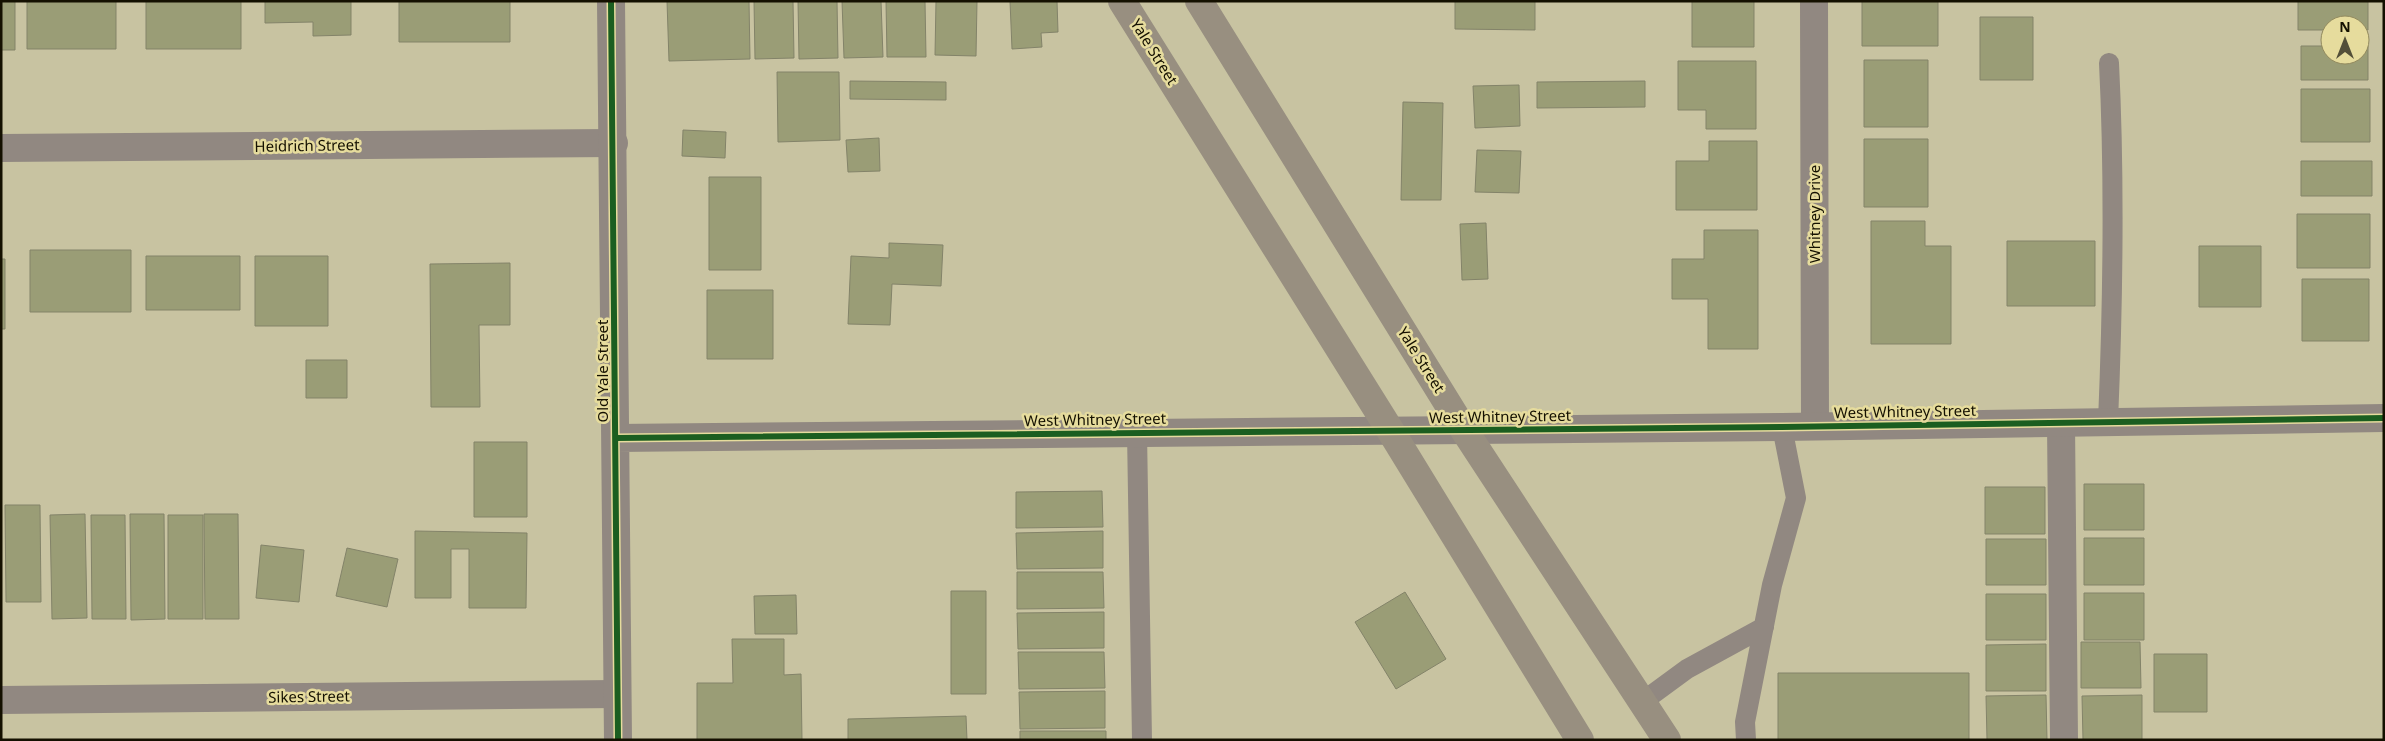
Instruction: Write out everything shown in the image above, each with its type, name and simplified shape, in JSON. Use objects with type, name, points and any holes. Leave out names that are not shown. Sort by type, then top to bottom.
[{"type":"main road","name":"Yale Street","points":[[1122,1],[1390,430],[1580,740]]},
{"type":"main road","name":"Yale Street","points":[[1199,1],[1464,430],[1667,740]]},
{"type":"street","name":"Old Yale Street","points":[[611,1],[614,143],[618,740]]},
{"type":"street","name":"Whitney Drive","points":[[1814,1],[1815,426]]},
{"type":"street","name":"Heidrich Street","points":[[1,148],[614,143]]},
{"type":"street","name":"West Whitney Street","points":[[616,438],[1782,427],[2384,418]]},
{"type":"street","points":[[2061,423],[2064,740]]},
{"type":"street","name":"Sikes Street","points":[[1,700],[617,694]]},
{"type":"lane","points":[[2108,422],[2113,287],[2113,140],[2109,63]]},
{"type":"lane","points":[[1746,740],[1745,722],[1772,586],[1796,498],[1782,427]]},
{"type":"lane","points":[[1137,432],[1142,740]]},
{"type":"lane","points":[[1642,702],[1687,669],[1764,627]]},
{"type":"building","points":[[1,1],[15,1],[15,50],[1,50]]},
{"type":"building","points":[[27,1],[116,1],[116,49],[27,49]]},
{"type":"building","points":[[146,1],[241,1],[241,49],[146,49]]},
{"type":"building","points":[[265,1],[351,1],[351,35],[313,36],[313,22],[265,23]]},
{"type":"building","points":[[399,1],[510,1],[510,42],[399,42]]},
{"type":"building","points":[[667,1],[749,1],[750,59],[669,61]]},
{"type":"building","points":[[754,1],[793,1],[794,58],[755,59]]},
{"type":"building","points":[[798,1],[837,1],[838,58],[799,59]]},
{"type":"building","points":[[842,1],[881,1],[883,57],[844,58]]},
{"type":"building","points":[[886,1],[925,1],[926,57],[887,57]]},
{"type":"building","points":[[936,1],[977,1],[976,56],[935,55]]},
{"type":"building","points":[[1010,1],[1057,1],[1058,32],[1041,33],[1042,47],[1012,49]]},
{"type":"building","points":[[1455,1],[1535,1],[1535,30],[1455,29]]},
{"type":"building","points":[[1692,1],[1754,1],[1754,47],[1692,47]]},
{"type":"building","points":[[1862,1],[1938,1],[1938,46],[1862,46]]},
{"type":"building","points":[[2298,1],[2368,1],[2368,15],[2320,15],[2320,30],[2298,30]]},
{"type":"building","points":[[1980,17],[2033,17],[2033,80],[1980,80]]},
{"type":"building","points":[[2301,46],[2320,46],[2320,65],[2368,65],[2368,80],[2301,80]]},
{"type":"building","points":[[1864,60],[1928,60],[1928,127],[1864,127]]},
{"type":"building","points":[[1678,61],[1756,61],[1756,129],[1706,129],[1706,110],[1678,110]]},
{"type":"building","points":[[777,72],[839,72],[840,140],[778,142]]},
{"type":"building","points":[[850,81],[946,82],[946,100],[850,99]]},
{"type":"building","points":[[1645,81],[1645,107],[1537,108],[1537,82]]},
{"type":"building","points":[[1519,85],[1520,126],[1475,128],[1473,86]]},
{"type":"building","points":[[2301,89],[2370,89],[2370,142],[2301,142]]},
{"type":"building","points":[[1403,102],[1443,103],[1441,200],[1401,200]]},
{"type":"building","points":[[683,130],[726,132],[725,158],[682,156]]},
{"type":"building","points":[[879,138],[880,171],[848,172],[846,140]]},
{"type":"building","points":[[1864,139],[1928,139],[1928,207],[1864,207]]},
{"type":"building","points":[[1709,141],[1757,141],[1757,210],[1676,210],[1676,161],[1709,161]]},
{"type":"building","points":[[1477,150],[1521,151],[1519,193],[1475,192]]},
{"type":"building","points":[[2301,161],[2372,161],[2372,196],[2301,196]]},
{"type":"building","points":[[709,177],[761,177],[761,270],[709,270]]},
{"type":"building","points":[[2297,214],[2370,214],[2370,268],[2297,268]]},
{"type":"building","points":[[1871,221],[1925,221],[1925,246],[1951,246],[1951,344],[1871,344]]},
{"type":"building","points":[[1486,223],[1488,279],[1462,280],[1460,224]]},
{"type":"building","points":[[1704,230],[1758,230],[1758,349],[1708,349],[1708,299],[1672,299],[1672,259],[1704,259]]},
{"type":"building","points":[[2007,241],[2095,241],[2095,306],[2007,306]]},
{"type":"building","points":[[889,243],[943,245],[941,286],[892,284],[890,325],[848,324],[851,256],[889,258]]},
{"type":"building","points":[[2199,246],[2261,246],[2261,307],[2199,307]]},
{"type":"building","points":[[30,250],[131,250],[131,312],[30,312]]},
{"type":"building","points":[[146,256],[240,256],[240,310],[146,310]]},
{"type":"building","points":[[255,256],[328,256],[328,326],[255,326]]},
{"type":"building","points":[[1,259],[5,259],[5,329],[1,329]]},
{"type":"building","points":[[510,263],[510,325],[479,325],[480,407],[431,407],[430,264]]},
{"type":"building","points":[[2302,279],[2369,279],[2369,341],[2302,341]]},
{"type":"building","points":[[707,290],[773,290],[773,359],[707,359]]},
{"type":"building","points":[[306,360],[347,360],[347,398],[306,398]]},
{"type":"building","points":[[474,442],[527,442],[527,517],[474,517]]},
{"type":"building","points":[[2084,484],[2144,484],[2144,530],[2084,530]]},
{"type":"building","points":[[1985,487],[2045,487],[2045,534],[1985,534]]},
{"type":"building","points":[[1102,491],[1103,527],[1016,528],[1016,492]]},
{"type":"building","points":[[5,505],[40,505],[41,602],[6,602]]},
{"type":"building","points":[[85,514],[87,618],[52,619],[50,515]]},
{"type":"building","points":[[130,514],[164,514],[165,619],[131,620]]},
{"type":"building","points":[[204,514],[238,514],[239,619],[205,619]]},
{"type":"building","points":[[91,515],[125,515],[126,619],[92,619]]},
{"type":"building","points":[[168,515],[203,515],[203,619],[168,619]]},
{"type":"building","points":[[415,531],[527,533],[526,608],[469,608],[469,549],[451,549],[451,598],[415,598]]},
{"type":"building","points":[[1103,531],[1103,568],[1017,569],[1016,533]]},
{"type":"building","points":[[2084,538],[2144,538],[2144,585],[2084,585]]},
{"type":"building","points":[[1986,539],[2046,539],[2046,585],[1986,585]]},
{"type":"building","points":[[261,545],[304,550],[299,602],[256,598]]},
{"type":"building","points":[[347,548],[398,559],[387,607],[336,596]]},
{"type":"building","points":[[1017,572],[1103,572],[1104,608],[1017,609]]},
{"type":"building","points":[[951,591],[986,591],[986,694],[951,694]]},
{"type":"building","points":[[1405,592],[1446,659],[1396,689],[1355,622]]},
{"type":"building","points":[[2084,593],[2144,593],[2144,640],[2084,640]]},
{"type":"building","points":[[1986,594],[2046,594],[2046,640],[1986,640]]},
{"type":"building","points":[[796,595],[797,634],[755,634],[754,596]]},
{"type":"building","points":[[1104,612],[1104,648],[1018,649],[1017,613]]},
{"type":"building","points":[[732,639],[784,639],[784,675],[801,674],[802,740],[697,740],[697,683],[733,683]]},
{"type":"building","points":[[2081,642],[2140,642],[2141,688],[2081,688]]},
{"type":"building","points":[[2046,644],[2046,691],[1986,691],[1986,645]]},
{"type":"building","points":[[1018,652],[1104,652],[1105,688],[1019,689]]},
{"type":"building","points":[[2154,654],[2207,654],[2207,712],[2154,712]]},
{"type":"building","points":[[1778,673],[1969,673],[1969,740],[1778,740]]},
{"type":"building","points":[[1105,691],[1105,728],[1020,729],[1019,692]]},
{"type":"building","points":[[2046,695],[2047,740],[1987,740],[1986,696]]},
{"type":"building","points":[[2142,695],[2142,740],[2083,740],[2082,696]]},
{"type":"building","points":[[966,716],[967,740],[848,740],[848,719]]},
{"type":"building","points":[[1020,731],[1106,731],[1106,740],[1020,740]]},
{"type":"cycle path","points":[[611,1],[618,740]]},
{"type":"cycle path","points":[[616,438],[1782,427],[2384,418]]}]
